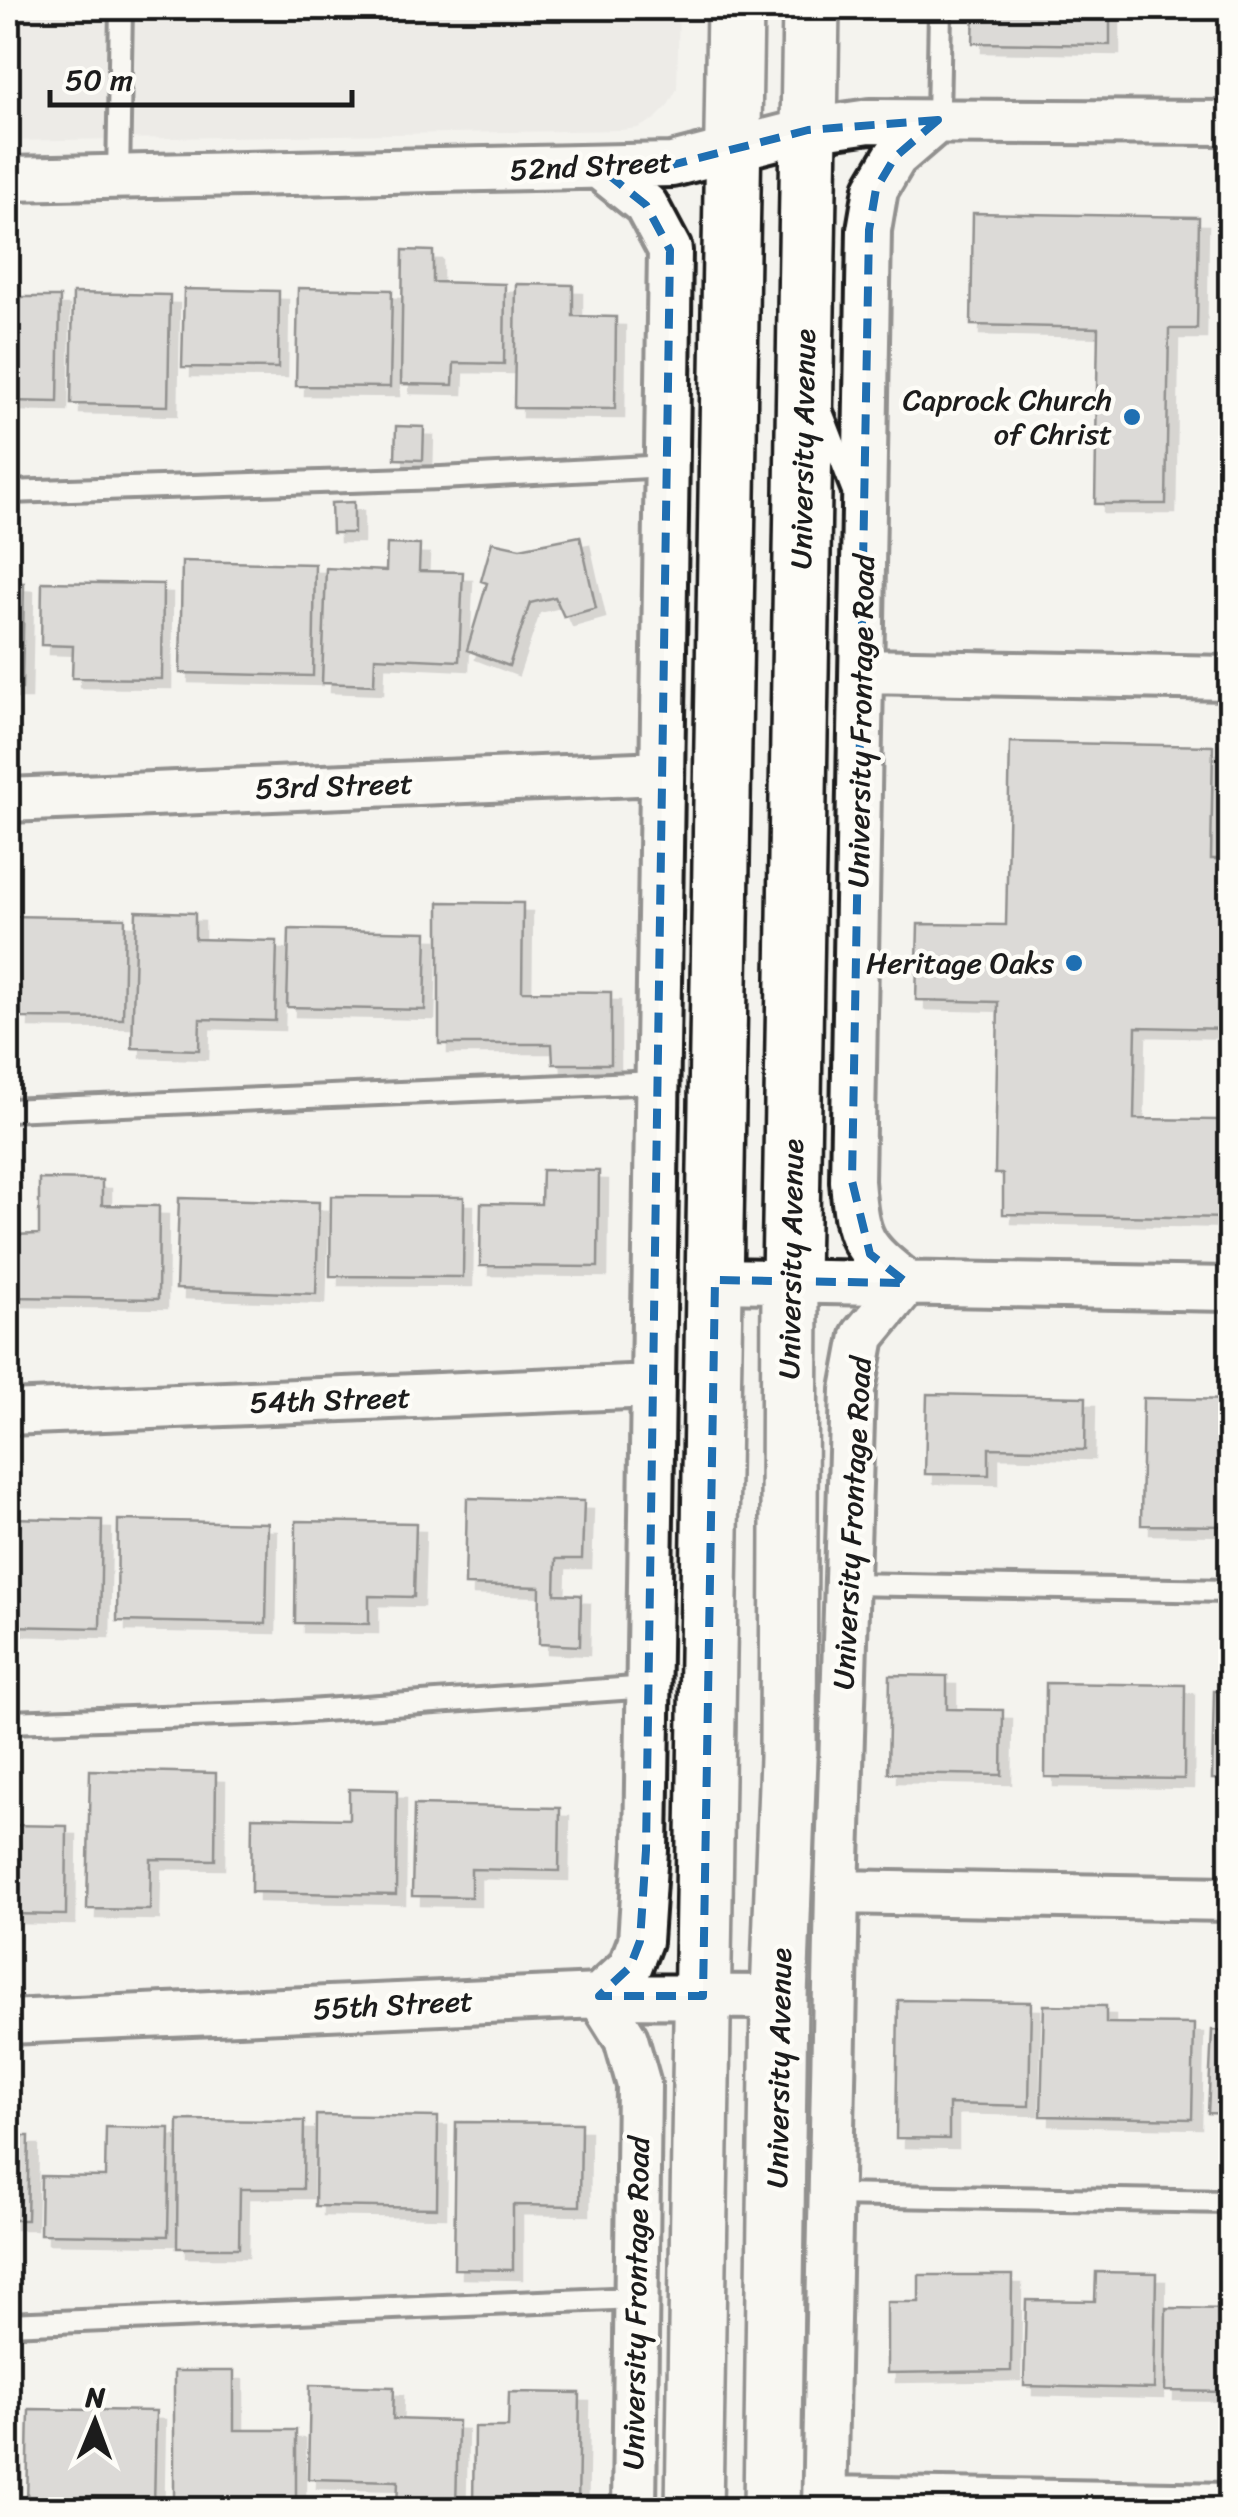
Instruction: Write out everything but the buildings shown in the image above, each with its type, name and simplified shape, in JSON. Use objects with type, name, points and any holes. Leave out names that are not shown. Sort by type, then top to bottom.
[{"type":"main road","points":[[694,2510],[735,8]]},
{"type":"main road","name":"University Avenue","points":[[772,2510],[788,1758],[790,1282],[811,8]]},
{"type":"street","name":"University Frontage Road","points":[[824,2504],[852,1390],[862,1336],[907,1283],[870,1254],[856,1220],[852,1181],[870,230],[876,189],[895,158],[938,120]]},
{"type":"street","name":"52nd Street","points":[[8,179],[672,165],[808,130],[870,121],[1230,123]]},
{"type":"street","points":[[599,1996],[630,1967],[640,1941],[646,1850],[670,250],[646,205],[600,168]]},
{"type":"street","points":[[863,671],[1230,678]]},
{"type":"street","name":"53rd Street","points":[[8,800],[661,772]]},
{"type":"street","points":[[715,1280],[1230,1289]]},
{"type":"street","name":"54th Street","points":[[8,1413],[653,1386]]},
{"type":"street","points":[[837,1892],[1230,1899]]},
{"type":"street","name":"University Frontage Road","points":[[599,1996],[626,2039],[639,2084],[634,2510]]},
{"type":"street","name":"55th Street","points":[[8,2022],[599,1996],[780,1997]]},
{"type":"street","points":[[824,2504],[1230,2505]]},
{"type":"lane","points":[[118,177],[121,8]]},
{"type":"lane","points":[[938,120],[940,8]]},
{"type":"lane","points":[[803,360],[865,524]]},
{"type":"lane","points":[[8,492],[440,478],[667,466]]},
{"type":"lane","points":[[8,1110],[657,1082]]},
{"type":"lane","points":[[847,1584],[1230,1591]]},
{"type":"lane","points":[[8,1722],[280,1713],[649,1687]]},
{"type":"lane","points":[[830,2196],[1230,2202]]},
{"type":"lane","points":[[8,2324],[636,2298]]},
{"type":"highlighted area","points":[[938,120],[895,157],[876,189],[869,230],[852,1181],[870,1254],[907,1283],[715,1280],[703,1996],[599,1996],[630,1967],[640,1941],[646,1850],[670,250],[646,205],[600,168],[672,165],[808,130]]},
{"type":"shaded area","points":[[8,8],[679,8],[677,89],[655,119],[638,128],[621,130],[8,141]]},
{"type":"place","name":"Caprock Church of Christ","points":[[1132,417]]},
{"type":"place","name":"Heritage Oaks","points":[[1074,963]]}]
